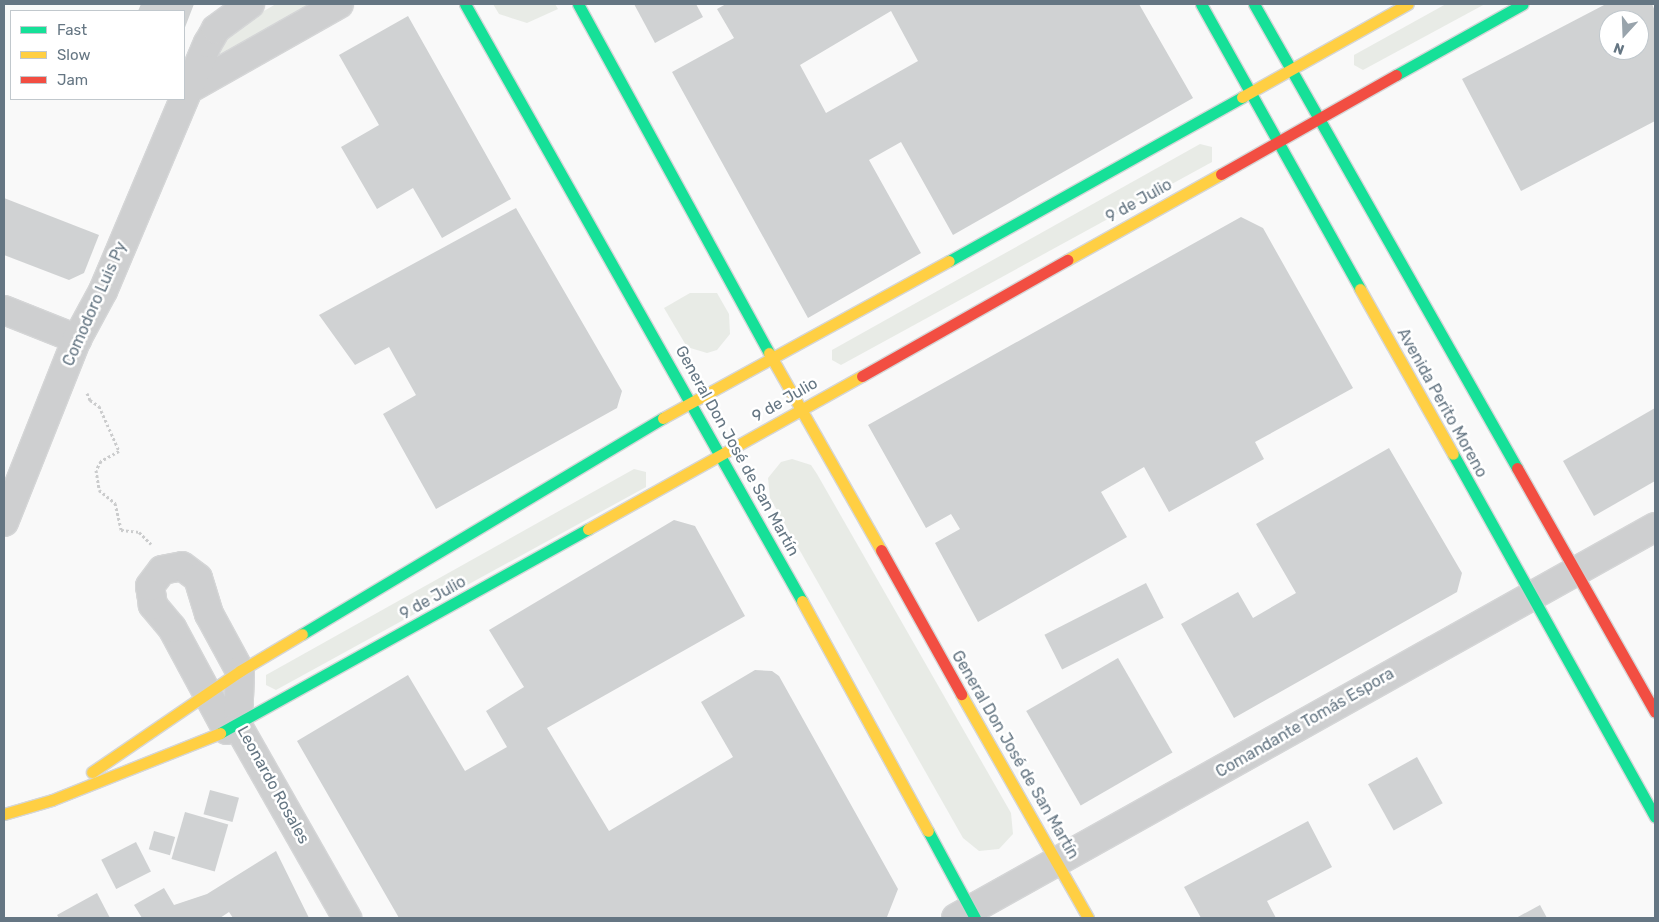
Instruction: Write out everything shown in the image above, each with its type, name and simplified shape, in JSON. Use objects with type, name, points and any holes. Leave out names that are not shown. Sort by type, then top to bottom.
[{"type":"street","name":"Comodoro Luis Py","points":[[185,98],[216,28],[250,4]]},
{"type":"street","points":[[189,89],[339,4]]},
{"type":"street","name":"General Don José de San Martín","points":[[465,4],[723,455],[967,915]]},
{"type":"street","name":"General Don José de San Martín","points":[[578,4],[800,410],[1088,918]]},
{"type":"street","name":"Avenida Perito Moreno","points":[[1201,4],[1280,141],[1529,596],[1655,817]]},
{"type":"street","name":"Avenida Perito Moreno","points":[[1254,4],[1655,712]]},
{"type":"street","name":"9 de Julio","points":[[52,800],[240,671],[691,401],[773,360],[1408,4]]},
{"type":"street","name":"9 de Julio","points":[[4,814],[52,800],[232,728],[723,455],[1523,4]]},
{"type":"street","name":"Comodoro Luis Py","points":[[4,522],[77,339],[102,290],[184,100]]},
{"type":"street","points":[[4,310],[77,339]]},
{"type":"street","name":"Comandante Tomás Espora","points":[[967,915],[1529,596],[1576,572],[1655,527]]},
{"type":"street","name":"Leonardo Rosales","points":[[232,728],[240,671],[209,614],[198,578],[182,566],[162,570],[150,586],[152,600],[347,918]]},
{"type":"path","points":[[84,383],[90,400],[98,406],[120,451],[105,457],[96,470],[99,490],[115,503],[121,530],[139,532],[157,550]]},
{"type":"shaded area","points":[[276,4],[312,4],[208,68],[230,30]]},
{"type":"shaded area","points":[[493,4],[555,4],[558,9],[527,23],[499,14]]},
{"type":"shaded area","points":[[1446,4],[1485,4],[1363,70],[1354,65],[1354,55]]},
{"type":"shaded area","points":[[1200,144],[1212,147],[1212,162],[841,365],[832,360],[832,350]]},
{"type":"shaded area","points":[[690,293],[717,293],[729,314],[730,334],[717,350],[707,353],[687,347],[664,308]]},
{"type":"shaded area","points":[[792,459],[811,465],[817,474],[1011,813],[1013,834],[999,849],[979,851],[963,838],[770,498],[768,478],[781,462]]},
{"type":"shaded area","points":[[634,469],[646,472],[646,487],[276,690],[266,685],[266,675]]},
{"type":"building","points":[[141,4],[194,4],[185,27],[185,10],[138,10]]},
{"type":"building","points":[[634,4],[696,4],[703,17],[655,43]]},
{"type":"building","points":[[726,4],[1139,4],[1193,98],[953,235],[901,142],[869,160],[921,253],[808,318],[672,72],[734,38],[717,9]],"holes":[[[891,11],[918,61],[826,113],[800,65]]]},
{"type":"building","points":[[1606,4],[1652,4],[1655,11],[1655,121],[1521,191],[1462,79]]},
{"type":"building","points":[[408,16],[511,199],[442,238],[413,188],[377,209],[341,147],[379,125],[339,55]]},
{"type":"building","points":[[4,198],[99,235],[84,273],[69,280],[4,255]]},
{"type":"building","points":[[516,208],[622,391],[617,408],[436,509],[383,414],[416,395],[389,347],[355,365],[319,315]]},
{"type":"building","points":[[1241,217],[1263,228],[1353,388],[1255,442],[1264,459],[1169,512],[1144,467],[1101,492],[1127,537],[978,622],[935,543],[960,529],[951,514],[926,528],[868,425]]},
{"type":"building","points":[[1655,408],[1655,481],[1594,516],[1563,461]]},
{"type":"building","points":[[1389,448],[1462,573],[1457,592],[1234,718],[1181,624],[1238,592],[1253,618],[1296,593],[1256,524]]},
{"type":"building","points":[[674,520],[695,526],[745,616],[547,728],[609,831],[733,757],[701,702],[755,670],[772,671],[779,676],[898,889],[887,917],[399,918],[297,741],[408,675],[465,771],[507,747],[486,711],[524,687],[489,630]]},
{"type":"building","points":[[1146,583],[1164,618],[1062,670],[1044,635]]},
{"type":"building","points":[[1118,658],[1172,752],[1081,805],[1026,711]]},
{"type":"building","points":[[1417,757],[1443,803],[1394,831],[1368,784]]},
{"type":"building","points":[[210,790],[239,798],[233,822],[204,814]]},
{"type":"building","points":[[185,812],[228,824],[215,872],[171,859]]},
{"type":"building","points":[[1308,821],[1332,867],[1267,901],[1276,918],[1201,918],[1184,887]]},
{"type":"building","points":[[154,831],[175,837],[170,855],[149,849]]},
{"type":"building","points":[[136,842],[151,871],[116,889],[101,860]]},
{"type":"building","points":[[276,851],[309,918],[233,918],[229,912],[220,918],[142,918],[134,905],[164,888],[174,905],[207,894]]},
{"type":"building","points":[[97,893],[110,918],[59,918],[57,915]]},
{"type":"building","points":[[1540,905],[1547,918],[1516,918]]},
{"type":"traffic: fast","points":[[465,4],[802,601]]},
{"type":"traffic: fast","points":[[578,4],[769,353]]},
{"type":"traffic: fast","points":[[1201,4],[1360,289]]},
{"type":"traffic: fast","points":[[1254,4],[1517,468]]},
{"type":"traffic: fast","points":[[1396,75],[1523,4]]},
{"type":"traffic: fast","points":[[949,261],[1242,97]]},
{"type":"traffic: fast","points":[[302,634],[663,418]]},
{"type":"traffic: fast","points":[[1453,454],[1655,817]]},
{"type":"traffic: fast","points":[[220,733],[588,529]]},
{"type":"traffic: fast","points":[[928,831],[975,918]]},
{"type":"traffic: slow","points":[[1242,97],[1408,4]]},
{"type":"traffic: slow","points":[[1067,260],[1221,174]]},
{"type":"traffic: slow","points":[[663,418],[949,261]]},
{"type":"traffic: slow","points":[[1360,289],[1453,454]]},
{"type":"traffic: slow","points":[[769,353],[881,550]]},
{"type":"traffic: slow","points":[[588,529],[862,376]]},
{"type":"traffic: slow","points":[[802,601],[928,831]]},
{"type":"traffic: slow","points":[[92,772],[240,671],[302,634]]},
{"type":"traffic: slow","points":[[961,694],[1088,918]]},
{"type":"traffic: slow","points":[[4,814],[52,800],[220,733]]},
{"type":"traffic: jam","points":[[1221,174],[1396,75]]},
{"type":"traffic: jam","points":[[862,376],[1067,260]]},
{"type":"traffic: jam","points":[[1517,468],[1655,712]]},
{"type":"traffic: jam","points":[[881,550],[961,694]]}]
